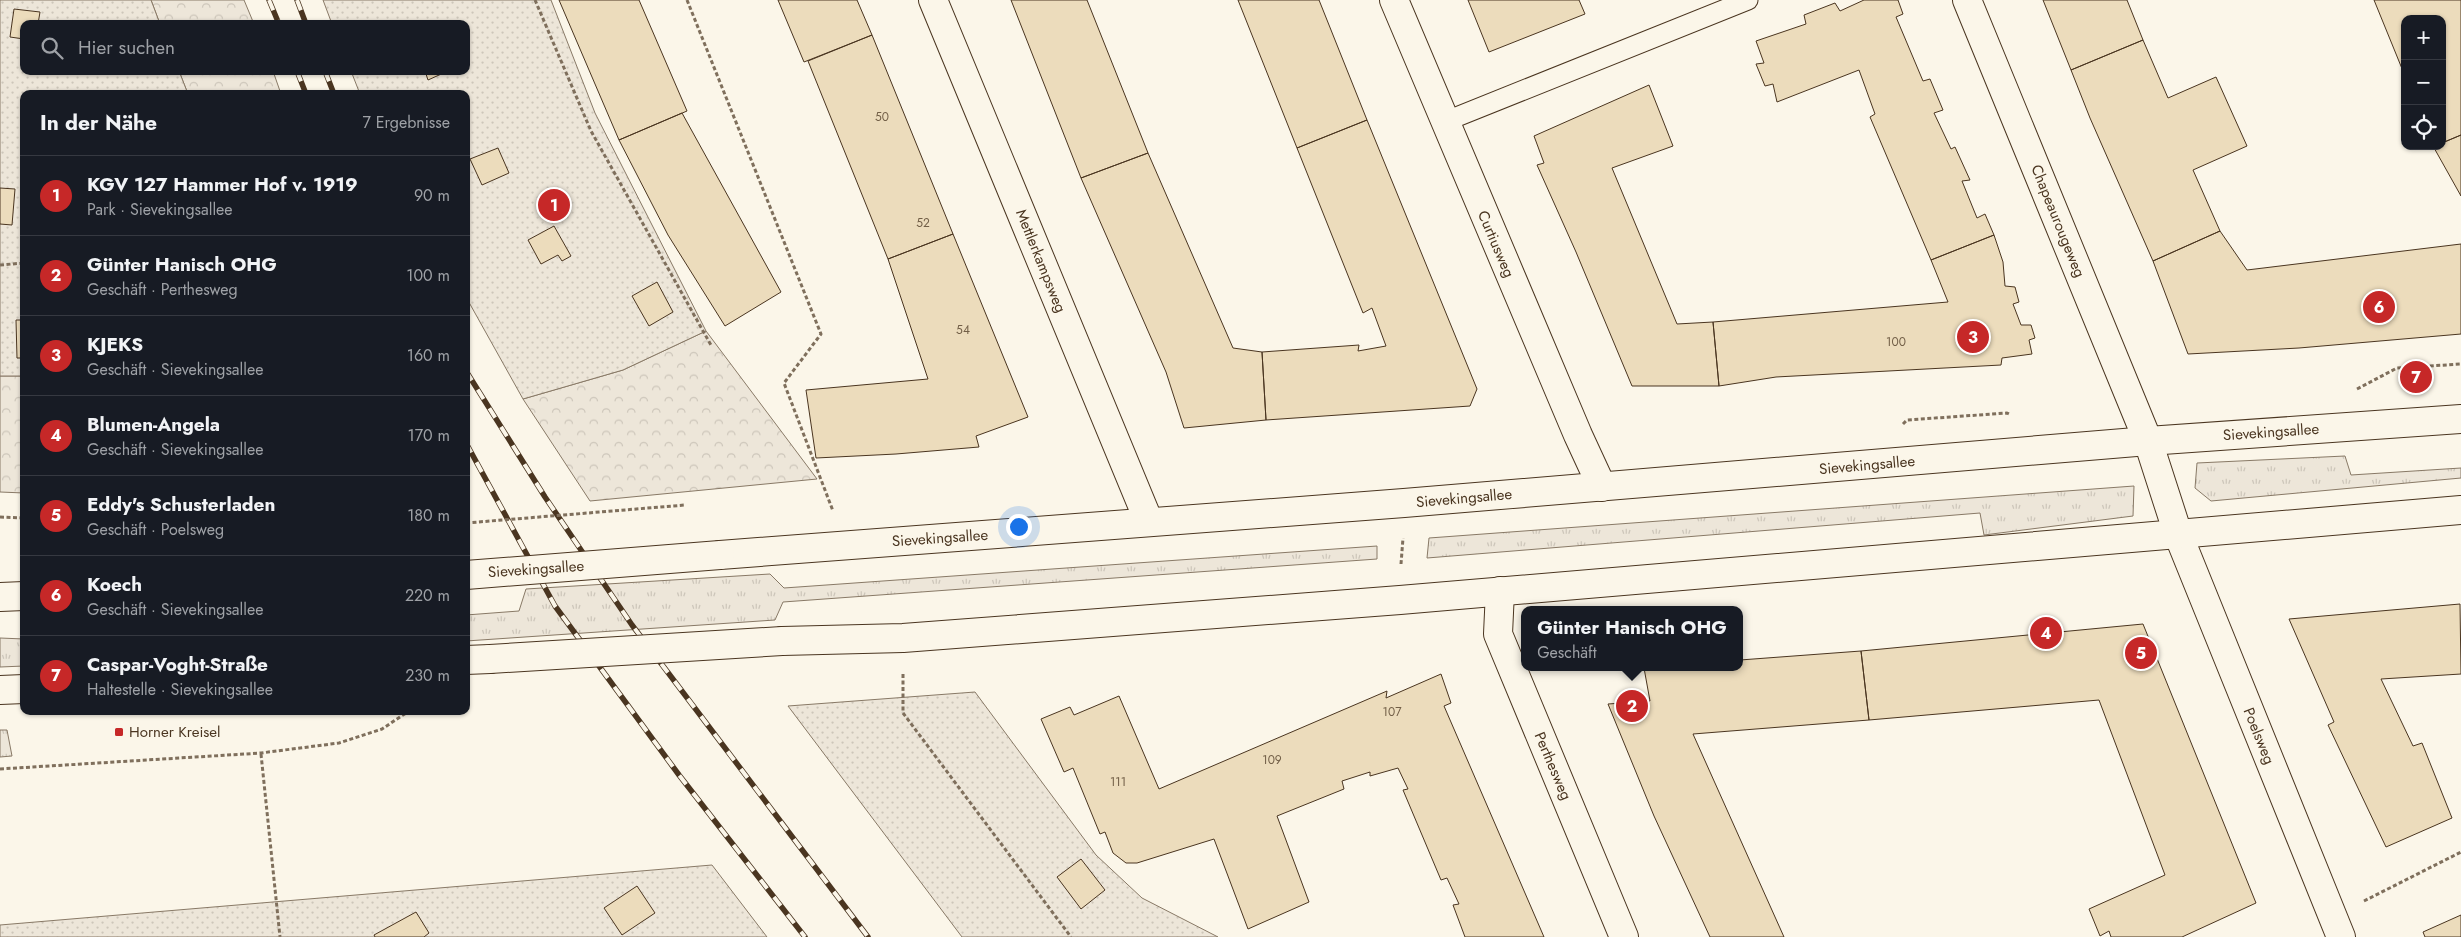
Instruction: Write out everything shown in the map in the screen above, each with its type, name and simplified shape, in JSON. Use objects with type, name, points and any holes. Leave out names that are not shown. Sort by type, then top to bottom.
[{"type":"main road","name":"Mettlerkampsweg","points":[[933,0],[1149,522]]},
{"type":"main road","name":"Curtiusweg","points":[[1394,0],[1578,436],[1602,487]]},
{"type":"main road","name":"Chapeaurougeweg","points":[[1967,0],[2148,441],[2178,534]]},
{"type":"main road","name":"Sievekingsallee","points":[[470,575],[1602,487],[2148,441],[2461,419]]},
{"type":"main road","points":[[478,659],[782,641],[903,638],[1500,591],[2461,510]]},
{"type":"main road","name":"Poelsweg","points":[[2178,534],[2336,928]]},
{"type":"main road","name":"Perthesweg","points":[[1500,591],[1498,634],[1624,937]]},
{"type":"main road","points":[[0,597],[20,596]]},
{"type":"main road","points":[[0,690],[20,689]]},
{"type":"lane","points":[[1444,122],[1748,0]]},
{"type":"path","points":[[535,0],[590,131],[712,347]]},
{"type":"path","points":[[687,0],[821,334],[784,383],[835,516]]},
{"type":"path","points":[[0,265],[20,263]]},
{"type":"path","points":[[2397,368],[2461,364]]},
{"type":"path","points":[[470,522],[684,505]]},
{"type":"path","points":[[0,517],[20,518]]},
{"type":"path","points":[[1401,570],[1404,533]]},
{"type":"path","points":[[903,638],[903,713],[1071,937]]},
{"type":"path","points":[[0,769],[261,753],[339,743],[382,729],[403,715]]},
{"type":"path","points":[[261,753],[280,937]]},
{"type":"path","points":[[2336,928],[2461,852]]},
{"type":"green space","points":[[0,0],[151,0],[158,20],[20,20],[20,75],[181,75],[186,90],[20,90],[20,376],[0,376]]},
{"type":"green space","points":[[151,0],[244,0],[252,20],[158,20]]},
{"type":"green space","points":[[323,0],[551,0],[595,113],[706,331],[623,370],[523,399],[470,304],[470,90],[358,90],[353,75],[470,75],[470,20],[330,20]]},
{"type":"green space","points":[[181,75],[274,75],[280,90],[186,90]]},
{"type":"green space","points":[[706,331],[817,479],[590,501],[523,399],[623,370]]},
{"type":"green space","points":[[0,376],[20,376],[20,493],[0,492]]},
{"type":"green space","points":[[2345,456],[2351,475],[2461,468],[2461,478],[2211,501],[2195,488],[2197,463]]},
{"type":"green space","points":[[2134,486],[2133,516],[1984,535],[1980,513],[1427,558],[1429,538]]},
{"type":"green space","points":[[1377,546],[1377,559],[783,602],[775,620],[470,641],[470,615],[519,611],[526,589],[770,574],[784,588]]},
{"type":"green space","points":[[0,638],[20,639],[20,666],[0,667]]},
{"type":"green space","points":[[975,692],[1096,855],[1142,898],[1218,937],[962,937],[788,706]]},
{"type":"green space","points":[[0,730],[7,730],[12,756],[0,757]]},
{"type":"green space","points":[[712,865],[767,937],[0,937],[0,925]]},
{"type":"building","points":[[559,0],[639,0],[687,111],[619,140]]},
{"type":"building","points":[[778,0],[857,0],[872,35],[804,62]]},
{"type":"building","points":[[1011,0],[1087,0],[1148,153],[1081,178]]},
{"type":"building","points":[[1238,0],[1319,0],[1367,120],[1297,148]]},
{"type":"building","points":[[1468,0],[1579,0],[1585,14],[1489,52]]},
{"type":"building","points":[[1864,0],[1898,0],[1903,14],[1896,17],[1923,81],[1930,79],[1943,110],[1934,113],[1951,149],[1955,147],[1970,180],[1962,181],[1977,218],[1985,214],[1994,235],[1931,260],[1870,117],[1875,114],[1859,70],[1777,102],[1773,84],[1765,86],[1756,64],[1764,63],[1756,41],[1806,24],[1804,15],[1835,3],[1840,11]]},
{"type":"building","points":[[2043,0],[2127,0],[2143,40],[2071,70]]},
{"type":"building","points":[[2374,0],[2461,0],[2461,135],[2446,141],[2446,15],[2401,15],[2401,66]]},
{"type":"building","points":[[14,9],[40,12],[39,20],[20,20],[20,38],[10,37]]},
{"type":"building","points":[[872,35],[953,234],[888,259],[808,61]]},
{"type":"building","points":[[2143,40],[2168,98],[2216,77],[2247,146],[2193,170],[2220,231],[2153,261],[2071,70]]},
{"type":"building","points":[[426,75],[439,75],[428,80]]},
{"type":"building","points":[[1649,85],[1673,146],[1612,168],[1677,324],[1713,322],[1719,386],[1632,386],[1537,165],[1544,163],[1534,136]]},
{"type":"building","points":[[682,113],[781,292],[725,326],[668,235],[619,140]]},
{"type":"building","points":[[1367,120],[1477,389],[1470,406],[1266,420],[1262,352],[1359,345],[1358,351],[1386,346],[1372,308],[1363,313],[1297,148]]},
{"type":"building","points":[[2461,135],[2461,196],[2435,150],[2446,150],[2446,141]]},
{"type":"building","points":[[498,148],[509,173],[482,185],[470,159]]},
{"type":"building","points":[[1148,153],[1233,348],[1262,352],[1266,420],[1184,428],[1166,372],[1081,178]]},
{"type":"building","points":[[0,188],[15,189],[12,225],[0,224]]},
{"type":"building","points":[[554,226],[571,256],[562,261],[558,255],[541,264],[528,240]]},
{"type":"building","points":[[2220,231],[2247,270],[2461,244],[2461,334],[2299,348],[2188,354],[2153,261]]},
{"type":"building","points":[[953,234],[1028,417],[976,436],[979,447],[816,458],[806,390],[928,379],[888,259]]},
{"type":"building","points":[[1994,235],[2003,262],[2005,286],[2015,287],[2019,302],[2013,304],[2021,325],[2031,325],[2035,338],[2029,340],[2032,354],[2002,358],[2001,365],[1776,377],[1719,386],[1713,322],[1948,302],[1931,260]]},
{"type":"building","points":[[657,282],[673,312],[649,326],[632,296]]},
{"type":"building","points":[[16,320],[20,320],[20,358],[17,358]]},
{"type":"building","points":[[2460,604],[2461,674],[2381,679],[2413,746],[2422,743],[2452,818],[2386,847],[2328,725],[2334,722],[2289,619]]},
{"type":"building","points":[[2143,624],[2256,903],[2182,937],[2111,937],[2109,931],[2100,936],[2089,909],[2165,875],[2099,700],[1869,720],[1861,651]]},
{"type":"building","points":[[1861,651],[1869,720],[1693,734],[1784,937],[1710,937],[1654,816],[1608,704],[1650,701],[1645,671],[1743,671],[1743,660]]},
{"type":"building","points":[[1441,674],[1451,703],[1444,706],[1544,937],[1465,937],[1453,905],[1459,904],[1447,878],[1441,880],[1403,790],[1408,789],[1398,768],[1370,776],[1370,772],[1342,781],[1344,789],[1277,816],[1309,902],[1248,929],[1214,839],[1137,863],[1126,863],[1113,853],[1105,832],[1100,834],[1073,768],[1064,772],[1041,719],[1070,707],[1074,715],[1119,696],[1159,789],[1387,691],[1386,698]]},
{"type":"building","points":[[1081,859],[1105,890],[1081,909],[1057,877]]},
{"type":"building","points":[[637,886],[655,913],[622,935],[604,908]]},
{"type":"building","points":[[416,912],[429,933],[424,937],[375,937],[374,935]]},
{"type":"building","points":[[2461,915],[2461,937],[2425,937],[2423,932]]},
{"type":"railway","points":[[269,0],[277,20]]},
{"type":"railway","points":[[297,0],[304,20]]},
{"type":"railway","points":[[299,75],[304,90]]},
{"type":"railway","points":[[327,75],[332,90]]},
{"type":"railway","points":[[470,377],[545,497],[632,625],[868,937]]},
{"type":"railway","points":[[470,450],[555,606],[679,775],[805,937]]},
{"type":"place","name":"KGV 127 Hammer Hof v. 1919","points":[[554,205]]},
{"type":"place","name":"Koech","points":[[2379,307]]},
{"type":"place","name":"KJEKS","points":[[1973,337]]},
{"type":"place","name":"Caspar-Voght-Straße","points":[[2416,377]]},
{"type":"place","name":"Blumen-Angela","points":[[2046,633]]},
{"type":"place","name":"Eddy's Schusterladen","points":[[2141,653]]},
{"type":"place","name":"Günter Hanisch OHG","points":[[1632,706]]},
{"type":"place","name":"Horner Kreisel","points":[[119,732]]}]
